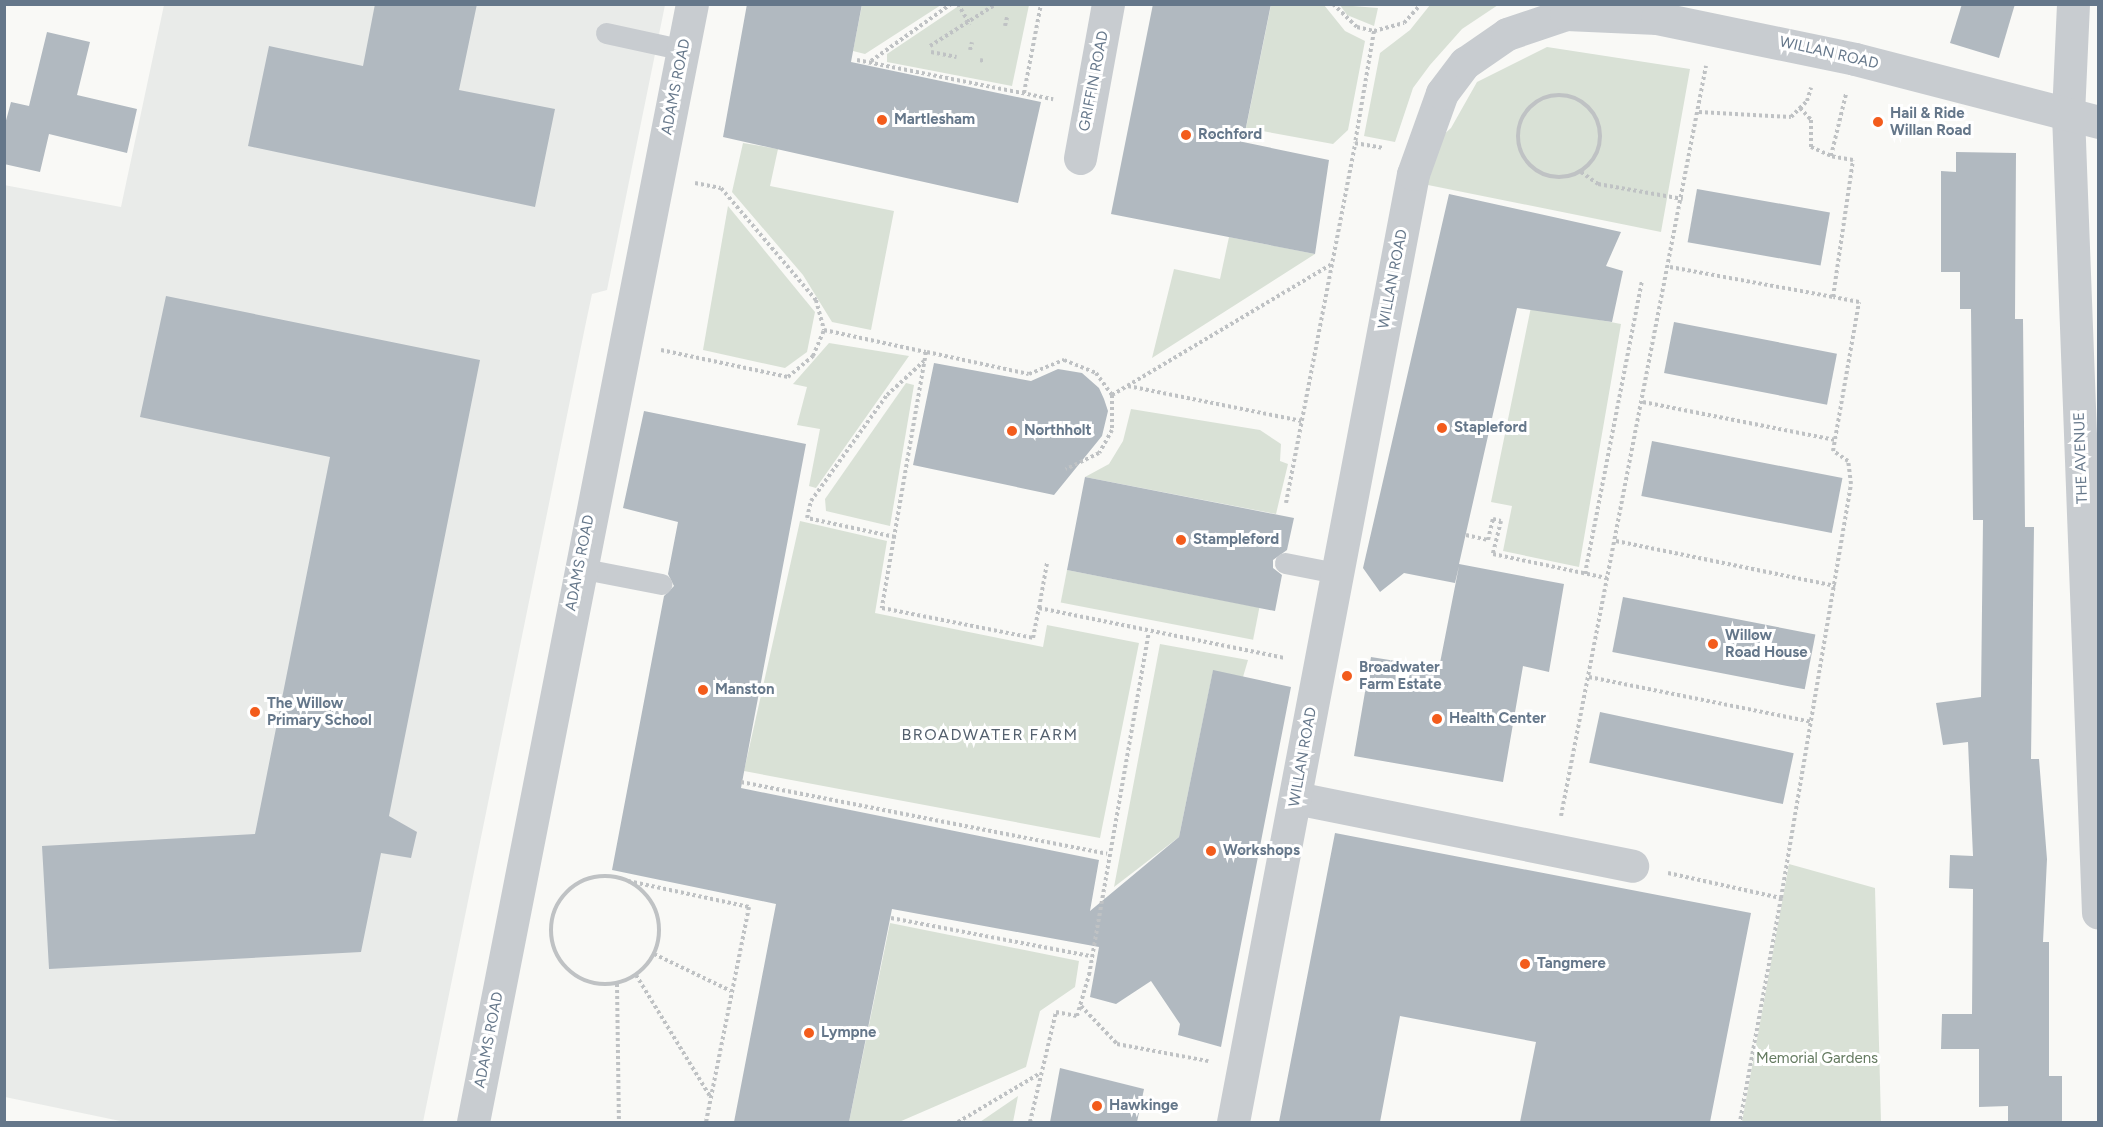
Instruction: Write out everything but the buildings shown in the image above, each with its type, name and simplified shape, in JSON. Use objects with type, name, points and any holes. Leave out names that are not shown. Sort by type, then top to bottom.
[{"type":"street","name":"ADAMS ROAD","points":[[473,1122],[579,568],[692,4]]},
{"type":"street","name":"GRIFFIN ROAD","points":[[1080,158],[1108,4]]},
{"type":"street","name":"THE AVENUE","points":[[2073,4],[2083,118],[2098,893]]},
{"type":"street","name":"WILLAN ROAD","points":[[1233,1122],[1296,798],[1336,573],[1418,155],[1442,93],[1465,63],[1507,34],[1566,14],[1657,18],[1711,27],[1855,58],[2083,118]]},
{"type":"street","points":[[1296,798],[1632,866]]},
{"type":"lane","points":[[606,33],[684,51]]},
{"type":"lane","points":[[1285,563],[1336,573]]},
{"type":"lane","points":[[579,568],[661,584]]},
{"type":"path","points":[[871,62],[951,4]]},
{"type":"path","points":[[958,4],[969,24]]},
{"type":"path","points":[[1024,93],[1041,4]]},
{"type":"path","points":[[1333,4],[1358,27],[1374,31],[1404,23],[1421,4]]},
{"type":"path","points":[[930,46],[969,24],[993,6]]},
{"type":"path","points":[[1005,26],[1007,17]]},
{"type":"path","points":[[1554,850],[1683,199],[1699,112],[1711,27]]},
{"type":"path","points":[[1286,503],[1374,31]]},
{"type":"path","points":[[970,51],[972,42]]},
{"type":"path","points":[[1699,112],[1791,117],[1807,101],[1820,51]]},
{"type":"path","points":[[881,64],[885,52]]},
{"type":"path","points":[[931,52],[957,57]]},
{"type":"path","points":[[1831,156],[1855,58]]},
{"type":"path","points":[[857,60],[1090,106]]},
{"type":"path","points":[[1581,172],[1599,149],[1600,135],[1591,109],[1566,95],[1539,100],[1525,114],[1518,132],[1523,158],[1532,168],[1556,178],[1581,172],[1598,184],[1683,199]]},
{"type":"path","points":[[1800,108],[1811,120],[1811,147],[1831,156],[1853,160],[1833,297]]},
{"type":"path","points":[[1354,143],[1418,155]]},
{"type":"path","points":[[625,342],[788,377],[813,356],[824,330],[816,300],[721,188],[659,176]]},
{"type":"path","points":[[1112,395],[1332,264]]},
{"type":"path","points":[[1670,267],[1859,302],[1833,452],[1848,461],[1851,484],[1812,722],[1740,1122]]},
{"type":"path","points":[[1585,574],[1642,282]]},
{"type":"path","points":[[824,330],[1029,374],[1056,360],[1075,362],[1096,373],[1112,395],[1114,417],[1106,446],[1084,464],[1066,469]]},
{"type":"path","points":[[926,352],[882,608],[1033,638],[1047,562]]},
{"type":"path","points":[[895,537],[807,518],[811,501],[887,395],[924,361]]},
{"type":"path","points":[[1127,386],[1302,421]]},
{"type":"path","points":[[1643,402],[1835,440]]},
{"type":"path","points":[[1466,535],[1488,540],[1493,519],[1501,521],[1493,554],[1607,579]]},
{"type":"path","points":[[1616,541],[1835,586]]},
{"type":"path","points":[[1039,608],[1319,665]]},
{"type":"path","points":[[1030,1122],[1056,1012],[1077,1017],[1080,1006],[1149,632]]},
{"type":"path","points":[[1589,677],[1812,722]]},
{"type":"path","points":[[741,782],[1107,854]]},
{"type":"path","points":[[1632,866],[1781,898]]},
{"type":"path","points":[[628,881],[649,898],[658,915],[654,954],[636,975],[617,984],[590,983],[572,973],[553,947],[552,919],[559,902],[575,885],[596,877],[628,881],[749,908],[706,1122]]},
{"type":"path","points":[[891,918],[1091,956]]},
{"type":"path","points":[[654,954],[732,991]]},
{"type":"path","points":[[636,975],[710,1096]]},
{"type":"path","points":[[617,984],[619,1122]]},
{"type":"path","points":[[1080,1006],[1117,1044],[1244,1067]]},
{"type":"path","points":[[958,1122],[1040,1073]]},
{"type":"shaded area","name":"The Willow Primary School","points":[[164,5],[665,5],[607,290],[592,294],[423,1122],[125,1122],[5,1097],[4,185],[121,207]]},
{"type":"green space","points":[[862,4],[941,5],[865,54],[853,51]]},
{"type":"green space","points":[[960,5],[1029,5],[1012,86],[887,62],[887,54]]},
{"type":"green space","points":[[1271,5],[1324,5],[1345,31],[1365,41],[1348,130],[1333,144],[1246,128]]},
{"type":"green space","points":[[1340,5],[1378,8],[1374,26],[1347,15]]},
{"type":"green space","points":[[1430,5],[1498,5],[1462,29],[1430,65],[1413,88],[1395,142],[1364,136],[1380,53],[1410,30]]},
{"type":"green space","points":[[1547,47],[1690,69],[1661,232],[1423,184],[1431,146],[1451,128],[1477,82]]},
{"type":"green space","points":[[743,143],[778,149],[770,186],[894,211],[871,330],[832,322],[803,275],[732,192]]},
{"type":"green space","points":[[728,206],[815,312],[807,352],[785,368],[703,350]]},
{"type":"green space","points":[[1229,237],[1315,254],[1152,358],[1174,269],[1220,279]]},
{"type":"green space","points":[[1531,307],[1621,324],[1579,567],[1503,551],[1512,506],[1491,502]]},
{"type":"green space","points":[[829,343],[909,356],[816,488],[809,486],[820,429],[797,425],[807,387],[793,384]]},
{"type":"green space","points":[[906,383],[914,385],[890,526],[826,511],[825,499]]},
{"type":"green space","points":[[1131,409],[1260,430],[1281,444],[1280,461],[1288,464],[1276,514],[1085,477],[1109,464],[1123,441]]},
{"type":"green space","points":[[800,521],[887,541],[875,613],[1043,647],[1047,625],[1139,643],[1100,838],[744,771]]},
{"type":"green space","points":[[1067,570],[1259,607],[1253,640],[1061,602]]},
{"type":"green space","points":[[1160,644],[1248,660],[1243,677],[1213,671],[1179,837],[1114,887]]},
{"type":"green space","name":"Memorial Gardens","points":[[1789,864],[1875,888],[1881,1122],[1742,1122]]},
{"type":"green space","points":[[890,923],[1079,961],[1075,987],[1040,1011],[1026,1067],[899,1122],[849,1122]]},
{"type":"green space","points":[[1018,1096],[1013,1122],[980,1122]]},
{"type":"place","name":"Martlesham","points":[[882,120]]},
{"type":"place","name":"Hail & Ride Willan Road","points":[[1878,122]]},
{"type":"place","name":"Rochford","points":[[1186,135]]},
{"type":"place","name":"Stapleford","points":[[1442,428]]},
{"type":"place","name":"Northholt","points":[[1012,431]]},
{"type":"place","name":"Stampleford","points":[[1181,540]]},
{"type":"place","name":"Willow Road House","points":[[1713,644]]},
{"type":"place","name":"Broadwater Farm Estate","points":[[1347,676]]},
{"type":"place","name":"Manston","points":[[703,690]]},
{"type":"place","name":"The Willow Primary School","points":[[255,712]]},
{"type":"place","name":"Health Center","points":[[1437,719]]},
{"type":"place","name":"Workshops","points":[[1211,851]]},
{"type":"place","name":"Tangmere","points":[[1525,964]]},
{"type":"place","name":"Lympne","points":[[809,1033]]},
{"type":"place","name":"Hawkinge","points":[[1097,1106]]},
{"type":"district","name":"BROADWATER FARM","points":[[990,735]]}]
